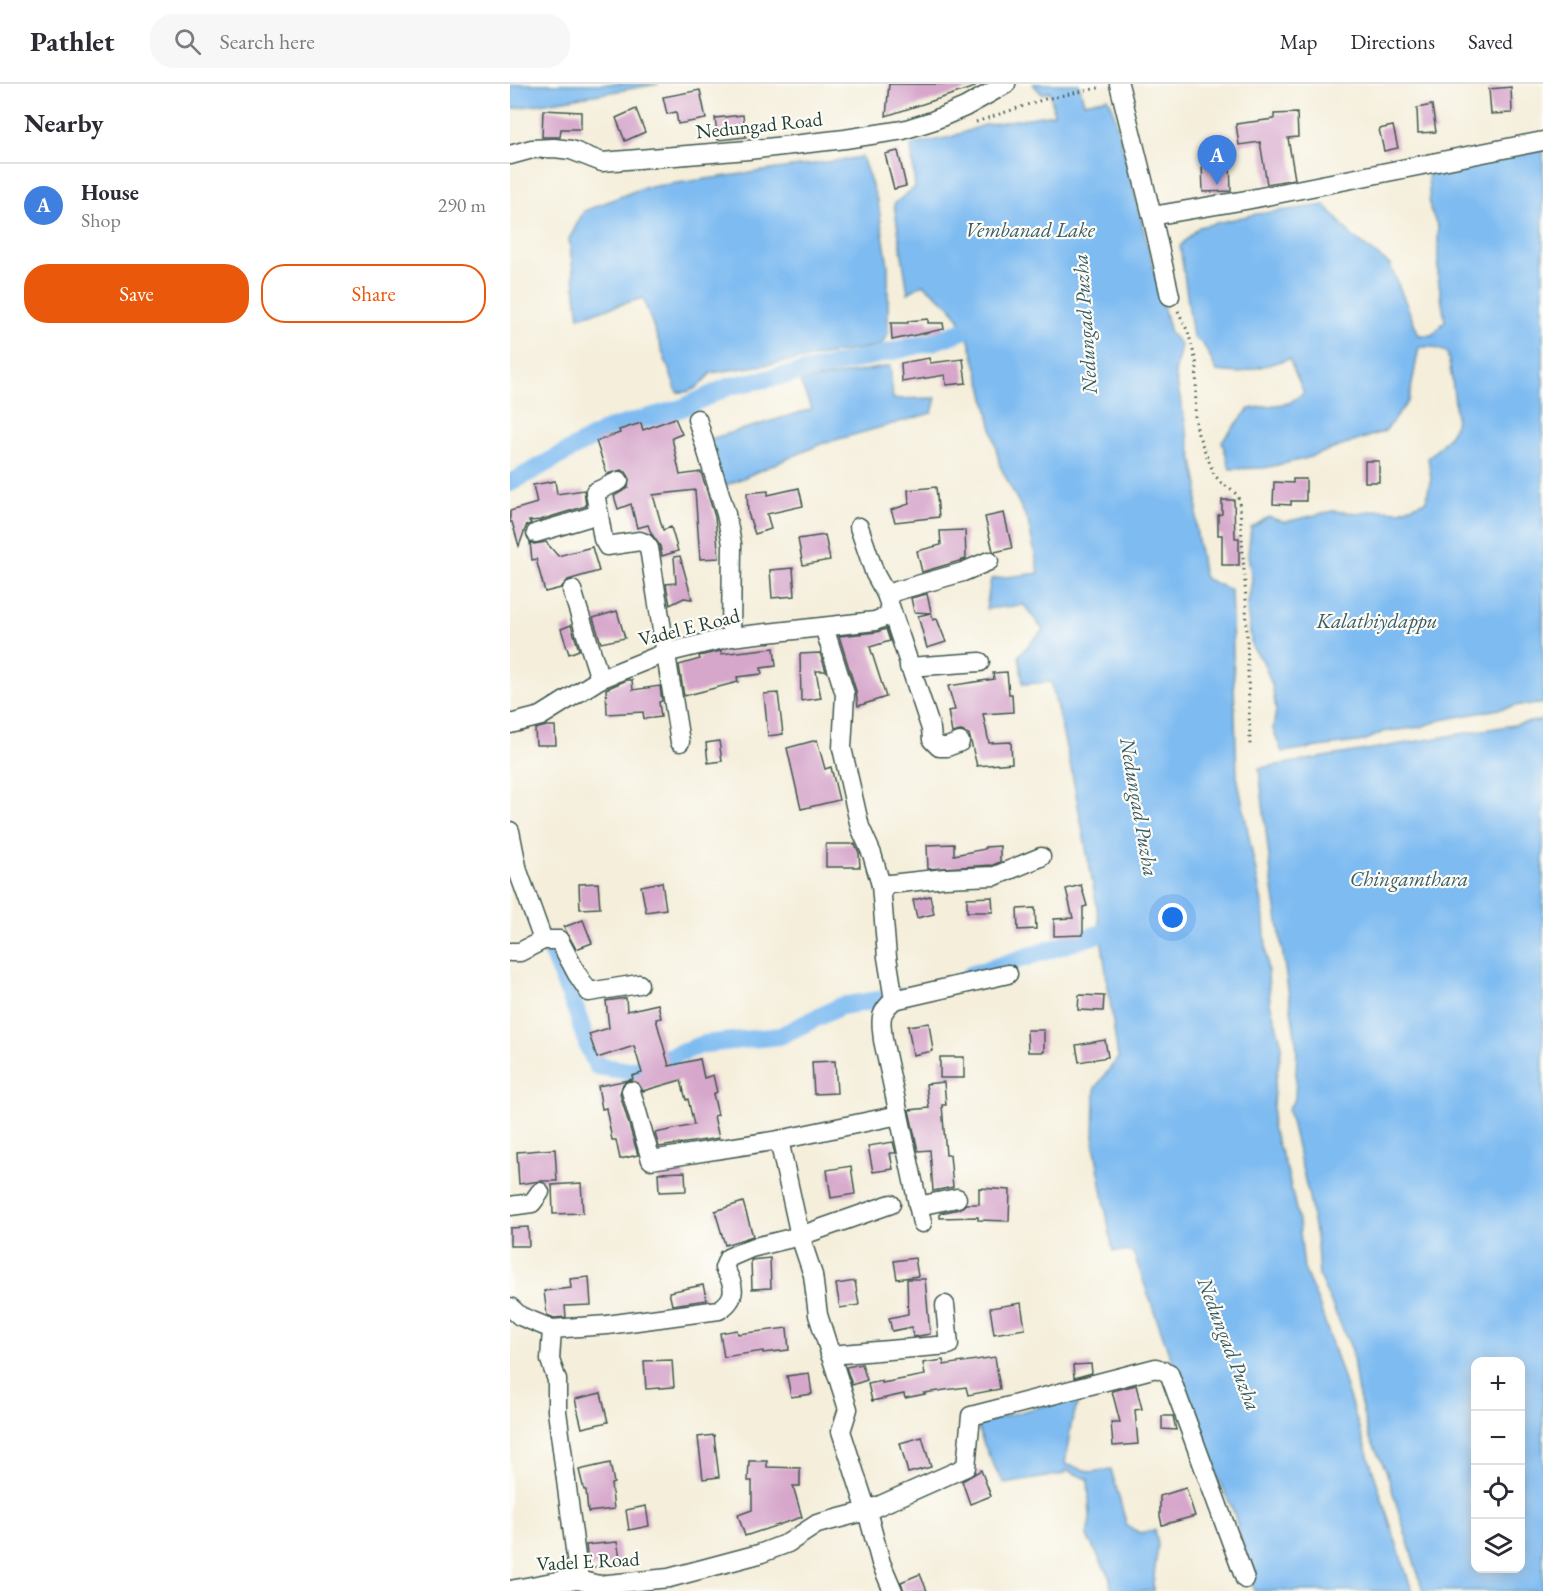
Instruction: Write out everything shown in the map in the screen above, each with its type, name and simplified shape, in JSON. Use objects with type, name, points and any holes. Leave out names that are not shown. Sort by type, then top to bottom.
[{"type":"street","name":"Nedungad Road","points":[[510,154],[532,149],[554,148],[571,150],[602,162],[845,139],[903,130],[932,121],[1005,84]]},
{"type":"street","points":[[1119,84],[1170,296]]},
{"type":"street","points":[[1152,216],[1257,198],[1543,141]]},
{"type":"street","points":[[697,419],[726,514],[732,544],[731,637]]},
{"type":"street","points":[[619,481],[595,492],[604,543],[607,546],[640,542],[645,543],[649,548],[680,742]]},
{"type":"street","points":[[536,533],[599,514]]},
{"type":"street","points":[[859,527],[875,574],[886,594],[931,729],[932,740],[939,747],[947,747],[960,742]]},
{"type":"street","points":[[886,594],[963,572],[989,561]]},
{"type":"street","points":[[572,590],[600,679]]},
{"type":"street","name":"Vadel E Road","points":[[510,724],[541,716],[600,679],[665,653],[731,637],[875,621],[892,614]]},
{"type":"street","points":[[824,627],[845,693],[842,748],[860,827],[872,854],[881,885],[887,957],[894,997]]},
{"type":"street","points":[[909,667],[980,662]]},
{"type":"street","points":[[510,831],[518,871],[543,940]]},
{"type":"street","points":[[881,885],[995,876],[1041,857]]},
{"type":"street","points":[[510,952],[520,952],[543,940],[559,940],[589,992],[639,984]]},
{"type":"street","points":[[957,1198],[920,1214],[883,1040],[881,1018],[883,1011],[894,997],[1008,974]]},
{"type":"street","points":[[631,1091],[651,1160],[779,1140],[899,1115]]},
{"type":"street","points":[[779,1140],[800,1236],[813,1275],[819,1315],[848,1409],[841,1431],[881,1563],[893,1591]]},
{"type":"street","points":[[510,1206],[532,1203],[540,1192]]},
{"type":"street","points":[[510,1307],[520,1316],[552,1329],[607,1325],[719,1310],[728,1304],[732,1297],[732,1280],[724,1268],[728,1258],[751,1248],[800,1236],[891,1204]]},
{"type":"street","points":[[830,1355],[950,1345],[945,1305]]},
{"type":"street","points":[[552,1329],[550,1360],[557,1380],[556,1411],[579,1580]]},
{"type":"street","name":"Vadel E Road","points":[[510,1590],[558,1581],[579,1580],[598,1585],[671,1585],[788,1543],[817,1524],[867,1511],[966,1467],[971,1416],[1156,1368],[1169,1372],[1245,1579]]},
{"type":"path","points":[[1045,99],[1088,89]]},
{"type":"path","points":[[1170,296],[1188,332],[1194,350],[1197,365],[1195,416],[1198,434],[1214,474],[1221,483],[1232,489],[1238,496],[1246,600],[1250,745]]},
{"type":"water","points":[[519,84],[659,84],[510,109],[510,86]]},
{"type":"water","name":"Vembanad Lake","points":[[1033,84],[1079,84],[1084,103],[1108,98],[1112,106],[1170,333],[1181,345],[1175,373],[1198,486],[1196,528],[1204,578],[1231,590],[1237,776],[1263,908],[1270,1003],[1282,1045],[1274,1089],[1272,1127],[1287,1170],[1299,1222],[1304,1269],[1319,1304],[1412,1591],[1254,1591],[1234,1513],[1197,1431],[1133,1252],[1113,1251],[1094,1144],[1095,1088],[1118,1058],[1096,901],[1072,773],[1051,682],[1023,684],[1019,655],[1043,630],[1024,605],[986,609],[991,579],[1039,573],[1028,521],[1000,466],[983,389],[966,330],[951,307],[923,284],[908,293],[894,204],[915,187],[911,145],[951,137],[984,125],[1054,114],[1050,91],[1042,94]]},
{"type":"water","name":"Kalathiydappu","points":[[1543,141],[1543,704],[1521,705],[1441,720],[1421,727],[1383,732],[1364,741],[1282,752],[1273,729],[1276,710],[1272,685],[1263,661],[1252,647],[1247,609],[1252,580],[1248,555],[1251,528],[1268,517],[1285,522],[1333,511],[1357,513],[1378,510],[1400,511],[1426,501],[1431,478],[1428,458],[1447,439],[1456,418],[1447,352],[1432,347],[1419,347],[1409,400],[1385,431],[1304,459],[1264,468],[1230,469],[1222,441],[1249,409],[1289,403],[1304,393],[1289,359],[1238,373],[1217,371],[1203,344],[1193,337],[1180,246],[1199,227],[1256,214],[1325,205],[1352,236],[1390,265],[1419,335],[1432,335],[1445,321],[1438,278],[1438,227],[1430,209],[1428,175],[1457,160]]},
{"type":"water","points":[[862,157],[878,203],[888,266],[888,334],[881,345],[711,373],[692,390],[677,392],[643,298],[579,317],[569,239],[584,211],[642,188]]},
{"type":"water","points":[[890,366],[893,399],[936,398],[932,413],[821,444],[720,488],[703,441],[812,409],[800,382]]},
{"type":"water","name":"Chingamthara","points":[[1543,720],[1543,1591],[1423,1591],[1386,1470],[1369,1437],[1357,1388],[1352,1350],[1319,1276],[1317,1244],[1309,1197],[1288,1109],[1295,1099],[1297,1049],[1271,875],[1259,768]]},
{"type":"water","points":[[1080,1396],[1071,1425],[1065,1464],[1091,1472],[1111,1469],[1127,1526],[1140,1533],[1155,1530],[1158,1545],[1154,1591],[1111,1591],[1110,1578],[1087,1536],[1090,1518],[1088,1479],[1065,1470],[1064,1474],[1005,1484],[982,1441],[977,1425]]},
{"type":"building","points":[[889,84],[975,84],[975,87],[886,116]]},
{"type":"building","points":[[1511,87],[1512,113],[1491,114],[1489,89]]},
{"type":"building","points":[[700,90],[706,119],[678,124],[676,112],[667,114],[663,97]]},
{"type":"building","points":[[1432,105],[1436,132],[1418,133],[1417,108]]},
{"type":"building","points":[[636,109],[645,132],[625,141],[616,118]]},
{"type":"building","points":[[543,110],[581,112],[581,129],[561,129],[560,137],[542,137]]},
{"type":"building","points":[[1297,113],[1298,137],[1288,138],[1295,179],[1267,184],[1260,142],[1239,145],[1236,124],[1274,119],[1274,114]]},
{"type":"building","points":[[743,115],[746,137],[718,140],[715,118]]},
{"type":"building","points":[[1393,126],[1398,148],[1384,151],[1379,129]]},
{"type":"building","points":[[898,151],[906,186],[894,189],[885,154]]},
{"type":"building","points":[[1230,163],[1231,191],[1203,192],[1202,164]]},
{"type":"building","points":[[928,319],[928,323],[943,323],[944,329],[892,340],[891,323],[908,323],[908,321]]},
{"type":"building","points":[[929,358],[930,363],[963,359],[966,383],[946,385],[945,375],[902,382],[901,363]]},
{"type":"building","points":[[675,418],[682,434],[672,438],[680,475],[701,472],[715,517],[719,558],[700,559],[695,490],[653,495],[663,530],[671,527],[678,551],[662,556],[660,546],[648,525],[637,528],[631,504],[618,509],[614,496],[628,488],[629,477],[621,470],[607,474],[596,441],[641,423],[643,430]]},
{"type":"building","points":[[1365,461],[1379,461],[1379,482],[1365,482]]},
{"type":"building","points":[[1293,479],[1306,479],[1306,501],[1291,501],[1291,505],[1273,504],[1274,482],[1293,483]]},
{"type":"building","points":[[555,481],[557,494],[584,490],[586,506],[540,520],[529,521],[531,523],[527,526],[527,524],[519,546],[512,522],[510,522],[510,511],[537,503],[533,485]]},
{"type":"building","points":[[936,487],[939,517],[895,522],[891,510],[909,504],[908,490]]},
{"type":"building","points":[[799,488],[803,506],[767,514],[771,529],[755,534],[748,513],[747,493],[768,491],[768,495]]},
{"type":"building","points":[[1222,500],[1234,500],[1235,538],[1239,538],[1239,565],[1222,565],[1222,535],[1218,535],[1218,515],[1222,514]]},
{"type":"building","points":[[1004,513],[1012,548],[995,552],[985,517]]},
{"type":"building","points":[[965,530],[966,559],[922,572],[917,551],[941,545],[940,531]]},
{"type":"building","points":[[825,535],[830,560],[803,565],[798,539]]},
{"type":"building","points":[[530,542],[534,544],[546,542],[558,556],[592,547],[599,571],[568,580],[561,588],[545,592],[536,559],[532,560]]},
{"type":"building","points":[[680,556],[692,599],[684,598],[670,605],[666,584],[676,583],[674,557]]},
{"type":"building","points":[[793,568],[795,596],[772,598],[770,570]]},
{"type":"building","points":[[927,594],[933,620],[937,619],[946,642],[927,648],[918,616],[931,613],[914,612],[911,598]]},
{"type":"building","points":[[617,611],[625,638],[601,643],[593,618]]},
{"type":"building","points":[[571,625],[579,650],[569,654],[561,629]]},
{"type":"building","points":[[886,629],[890,641],[870,647],[886,697],[858,706],[856,691],[839,636]]},
{"type":"building","points":[[774,648],[776,666],[761,668],[762,674],[737,677],[738,682],[684,696],[679,665],[700,659],[699,656],[721,651],[721,654]]},
{"type":"building","points":[[820,653],[826,671],[816,671],[821,698],[801,701],[800,654]]},
{"type":"building","points":[[1007,672],[1013,712],[983,714],[989,743],[1011,742],[1012,763],[977,766],[969,734],[961,731],[952,733],[948,711],[955,710],[948,686],[994,679],[993,673]]},
{"type":"building","points":[[632,680],[633,690],[660,686],[661,717],[644,719],[643,712],[607,714],[606,689]]},
{"type":"building","points":[[778,693],[783,734],[768,736],[764,694]]},
{"type":"building","points":[[555,726],[556,745],[536,745],[535,729]]},
{"type":"building","points":[[817,740],[825,769],[831,767],[839,800],[801,809],[787,748]]},
{"type":"building","points":[[719,741],[722,761],[708,763],[706,743]]},
{"type":"building","points":[[826,844],[855,844],[859,853],[860,867],[826,867]]},
{"type":"building","points":[[954,844],[954,855],[985,849],[985,847],[1000,846],[1000,862],[993,865],[928,869],[927,845]]},
{"type":"building","points":[[662,882],[666,909],[646,912],[641,886]]},
{"type":"building","points":[[598,883],[600,908],[580,909],[579,884]]},
{"type":"building","points":[[1081,885],[1087,906],[1083,907],[1083,935],[1054,936],[1054,919],[1073,918],[1066,889]]},
{"type":"building","points":[[930,896],[934,914],[917,918],[913,900]]},
{"type":"building","points":[[992,897],[993,912],[967,912],[967,898]]},
{"type":"building","points":[[1035,908],[1036,929],[1018,930],[1017,909]]},
{"type":"building","points":[[583,920],[592,943],[576,949],[564,927]]},
{"type":"building","points":[[1079,995],[1104,996],[1103,1011],[1078,1010]]},
{"type":"building","points":[[626,998],[627,1011],[658,1004],[661,1018],[656,1019],[669,1066],[700,1059],[704,1078],[713,1075],[717,1092],[713,1094],[718,1115],[714,1116],[719,1138],[659,1147],[655,1133],[694,1125],[681,1080],[643,1091],[638,1083],[628,1080],[642,1073],[634,1046],[597,1058],[589,1034],[609,1028],[606,1001]]},
{"type":"building","points":[[929,1023],[933,1051],[913,1055],[908,1026]]},
{"type":"building","points":[[1027,1030],[1044,1030],[1044,1052],[1028,1052]]},
{"type":"building","points":[[1105,1040],[1108,1057],[1079,1062],[1076,1045]]},
{"type":"building","points":[[940,1057],[964,1057],[964,1078],[940,1078]]},
{"type":"building","points":[[835,1061],[837,1093],[814,1094],[812,1062]]},
{"type":"building","points":[[628,1080],[623,1084],[620,1094],[638,1155],[620,1159],[616,1140],[612,1140],[606,1108],[602,1109],[598,1086]]},
{"type":"building","points":[[944,1082],[946,1105],[942,1105],[946,1155],[950,1155],[953,1187],[933,1191],[930,1150],[918,1151],[909,1110],[929,1108],[926,1084]]},
{"type":"building","points":[[893,1142],[896,1153],[890,1153],[893,1169],[873,1172],[868,1146]]},
{"type":"building","points":[[555,1149],[557,1181],[519,1184],[517,1152]]},
{"type":"building","points":[[851,1166],[855,1194],[831,1198],[827,1170]]},
{"type":"building","points":[[685,1172],[686,1191],[659,1192],[658,1173]]},
{"type":"building","points":[[581,1183],[583,1213],[553,1214],[552,1185]]},
{"type":"building","points":[[979,1188],[1010,1190],[1009,1221],[978,1220],[978,1217],[940,1218],[940,1213],[960,1209],[966,1204],[979,1204]]},
{"type":"building","points":[[743,1202],[753,1236],[725,1245],[715,1211]]},
{"type":"building","points":[[528,1227],[529,1246],[510,1246],[510,1228]]},
{"type":"building","points":[[770,1258],[771,1288],[752,1289],[751,1260]]},
{"type":"building","points":[[915,1258],[918,1276],[897,1279],[894,1261]]},
{"type":"building","points":[[589,1277],[591,1305],[565,1306],[566,1317],[554,1318],[547,1315],[544,1291],[571,1288],[570,1279]]},
{"type":"building","points":[[907,1279],[925,1279],[930,1334],[913,1337],[912,1327],[892,1331],[889,1318],[908,1314]]},
{"type":"building","points":[[855,1281],[859,1305],[840,1308],[836,1284]]},
{"type":"building","points":[[703,1285],[707,1300],[672,1305],[669,1292]]},
{"type":"building","points":[[1021,1303],[1025,1329],[994,1334],[990,1308]]},
{"type":"building","points":[[787,1328],[789,1350],[724,1357],[720,1333],[737,1330],[738,1334]]},
{"type":"building","points":[[995,1357],[1000,1389],[968,1395],[966,1387],[905,1398],[904,1394],[872,1401],[868,1384],[925,1375],[923,1363],[943,1360],[944,1365]]},
{"type":"building","points":[[672,1360],[674,1387],[646,1389],[644,1361]]},
{"type":"building","points":[[862,1364],[867,1380],[852,1385],[846,1367]]},
{"type":"building","points":[[1091,1364],[1092,1373],[1074,1378],[1073,1365]]},
{"type":"building","points":[[809,1373],[812,1394],[791,1397],[787,1376]]},
{"type":"building","points":[[1136,1385],[1142,1409],[1135,1410],[1138,1444],[1113,1446],[1111,1422],[1120,1422],[1112,1391]]},
{"type":"building","points":[[601,1393],[608,1422],[582,1428],[575,1399]]},
{"type":"building","points":[[1162,1416],[1173,1416],[1176,1430],[1162,1429]]},
{"type":"building","points":[[714,1435],[719,1477],[703,1479],[698,1437]]},
{"type":"building","points":[[922,1437],[931,1467],[908,1473],[900,1443]]},
{"type":"building","points":[[749,1461],[767,1461],[767,1467],[800,1468],[800,1486],[793,1486],[802,1517],[745,1536],[738,1515],[752,1510],[752,1481],[748,1481]]},
{"type":"building","points":[[610,1463],[614,1483],[611,1484],[614,1509],[588,1512],[586,1490],[584,1490],[579,1470]]},
{"type":"building","points":[[981,1470],[991,1496],[970,1504],[962,1481]]},
{"type":"building","points":[[1186,1488],[1195,1516],[1162,1525],[1160,1496]]},
{"type":"building","points":[[646,1506],[649,1526],[629,1530],[626,1510]]},
{"type":"building","points":[[617,1542],[621,1562],[589,1568],[586,1545]]},
{"type":"building","points":[[920,1574],[927,1591],[904,1591],[901,1582]]},
{"type":"waterway","points":[[510,483],[608,429],[682,408],[730,386],[817,369],[932,342],[966,330]]},
{"type":"waterway","points":[[970,975],[1124,926]]},
{"type":"waterway","points":[[550,948],[597,1066],[629,1071],[704,1044],[780,1036],[841,1006],[904,996]]},
{"type":"place","name":"House","points":[[1217,185]]},
{"type":"water label","name":"Nedungad Puzha","points":[[1085,324]]},
{"type":"water label","name":"Nedungad Puzha","points":[[1139,807]]},
{"type":"water label","name":"Nedungad Puzha","points":[[1229,1344]]}]
